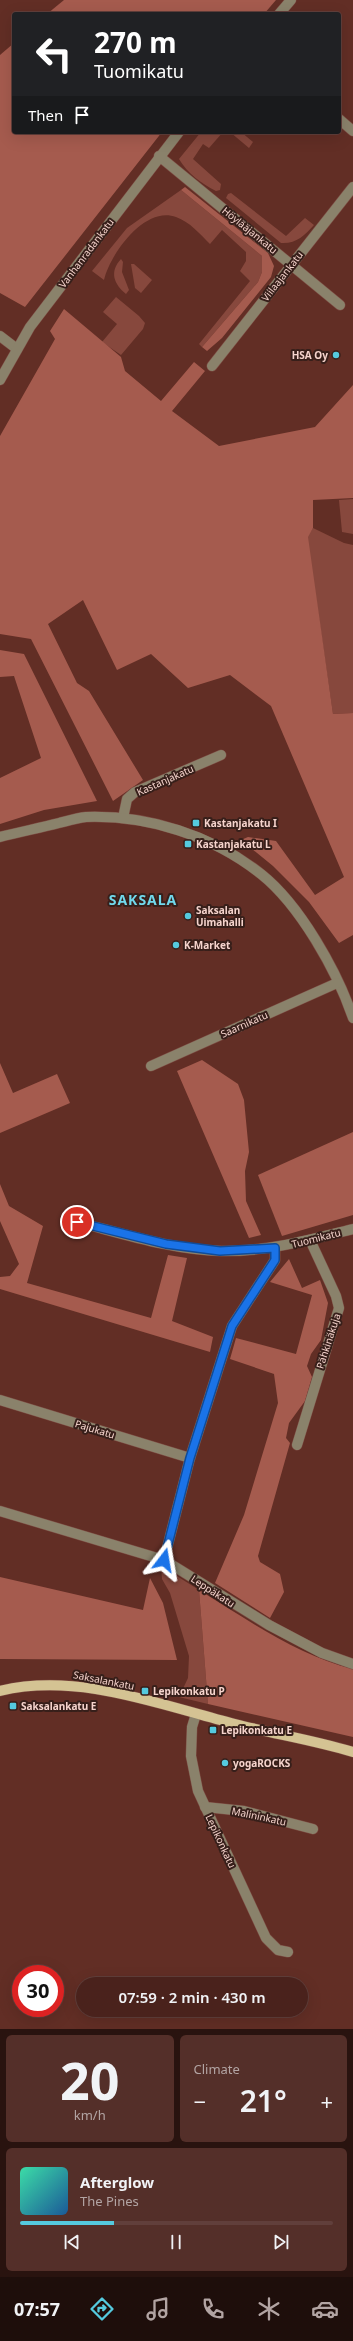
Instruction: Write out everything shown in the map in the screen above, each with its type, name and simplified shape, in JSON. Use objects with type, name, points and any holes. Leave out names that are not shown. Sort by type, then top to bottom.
[{"type":"main road","name":"Saksalankatu","points":[[0,1691],[51,1684],[76,1686],[320,1742],[353,1752]]},
{"type":"main road","name":"Saksalankatu","points":[[320,1742],[353,1745]]},
{"type":"street","points":[[281,12],[291,0]]},
{"type":"street","points":[[341,121],[353,130]]},
{"type":"street","name":"Vanhanradankatu","points":[[0,380],[30,327],[159,156],[177,134]]},
{"type":"street","name":"Höylääjankatu","points":[[159,156],[340,305]]},
{"type":"street","name":"Viilaajankatu","points":[[212,366],[291,264],[353,188]]},
{"type":"street","points":[[0,336],[17,349]]},
{"type":"street","name":"Kastanjakatu","points":[[123,818],[127,800],[135,792],[221,755]]},
{"type":"street","points":[[0,837],[84,817],[123,818],[160,826],[207,841],[261,874],[287,900],[306,925],[337,983],[353,1018]]},
{"type":"street","name":"Saarnikatu","points":[[151,1066],[337,983]]},
{"type":"street","name":"Tuomikatu","points":[[69,1216],[77,1222],[166,1244],[220,1251],[275,1248],[353,1229]]},
{"type":"street","name":"Pähkinäkuja","points":[[297,1445],[339,1308],[336,1296],[310,1240]]},
{"type":"street","points":[[164,1560],[190,1458],[232,1326],[275,1260],[275,1248]]},
{"type":"street","name":"Pajukatu","points":[[0,1400],[190,1458]]},
{"type":"street","name":"Leppäkatu","points":[[0,1511],[164,1560],[269,1625],[322,1652],[353,1664]]},
{"type":"street","name":"Lepikonkatu","points":[[196,1714],[192,1727],[191,1756],[194,1775],[205,1807],[266,1938],[278,1950],[288,1952]]},
{"type":"street","name":"Malininkatu","points":[[205,1807],[244,1811],[313,1828]]},
{"type":"shaded area","points":[[64,0],[276,0],[266,12],[49,12]]},
{"type":"shaded area","points":[[12,45],[12,134],[160,134],[25,307],[0,293],[0,55]]},
{"type":"shaded area","points":[[199,134],[221,134],[209,148],[203,144],[193,159],[221,184],[220,190],[216,191],[205,185],[186,169],[179,159]]},
{"type":"shaded area","points":[[232,134],[243,134],[253,142],[249,148]]},
{"type":"shaded area","points":[[185,187],[268,253],[274,266],[271,277],[222,338],[207,351],[202,347],[258,282],[262,272],[262,256],[181,190]]},
{"type":"shaded area","points":[[181,190],[262,256],[262,272],[258,282],[202,347],[199,344],[250,281],[240,271],[246,261],[246,252],[222,230],[210,244],[181,219],[164,215],[153,218],[141,225],[121,245],[113,258],[104,280],[92,271],[127,228]]},
{"type":"shaded area","points":[[231,193],[286,236],[305,218],[314,225],[307,233],[295,241],[281,243],[226,198],[228,194]]},
{"type":"shaded area","points":[[121,259],[123,262],[122,272],[129,290],[126,294],[118,286],[114,278],[115,269]]},
{"type":"shaded area","points":[[131,264],[134,264],[152,280],[141,293],[135,288]]},
{"type":"shaded area","points":[[116,297],[139,316],[145,323],[143,329],[121,355],[102,342],[117,324],[103,312]]},
{"type":"shaded area","points":[[64,309],[121,357],[125,371],[161,401],[194,362],[205,371],[172,411],[219,446],[315,427],[353,385],[353,498],[313,500],[313,528],[308,537],[333,714],[353,713],[353,935],[339,943],[309,902],[273,866],[241,840],[248,837],[276,841],[315,895],[344,877],[271,706],[230,675],[188,688],[151,654],[117,670],[83,600],[48,624],[77,683],[89,691],[143,780],[113,801],[31,639],[0,634],[0,436],[55,339],[50,331]]},
{"type":"shaded area","points":[[353,499],[353,534],[342,532],[339,500]]},
{"type":"shaded area","points":[[313,528],[344,543],[353,545],[353,713],[333,714],[307,537]]},
{"type":"shaded area","points":[[0,650],[24,654],[97,801],[44,810],[0,824],[0,778],[41,758],[14,676],[0,677]]},
{"type":"shaded area","points":[[202,1060],[238,1084],[244,1100],[249,1152],[245,1171],[246,1201],[261,1235],[249,1238],[177,1071]]},
{"type":"shaded area","points":[[0,1063],[13,1093],[57,1074],[70,1103],[0,1133]]},
{"type":"shaded area","points":[[353,1132],[353,1215],[282,1236],[258,1175]]},
{"type":"shaded area","points":[[0,1184],[9,1206],[43,1226],[27,1283],[151,1318],[168,1255],[187,1258],[172,1321],[213,1337],[210,1352],[0,1289],[0,1277],[10,1276],[19,1264],[0,1221]]},
{"type":"shaded area","points":[[289,1259],[302,1288],[320,1280],[328,1303],[321,1340],[311,1354],[307,1366],[312,1377],[305,1401],[289,1423],[286,1438],[290,1443],[258,1556],[260,1562],[280,1574],[284,1592],[270,1618],[215,1583],[244,1515],[278,1403],[274,1374],[230,1359],[236,1338],[296,1354],[312,1295],[270,1282]]},
{"type":"shaded area","points":[[161,1566],[199,1590],[208,1704],[179,1697],[188,1678],[189,1656],[170,1593],[162,1579]]},
{"type":"shaded area","points":[[0,1577],[143,1610],[150,1578],[163,1603],[177,1660],[0,1659]]},
{"type":"shaded area","points":[[199,1590],[273,1636],[312,1655],[353,1669],[353,1737],[208,1704]]},
{"type":"place","name":"HSA Oy","points":[[336,355]]},
{"type":"place","name":"Kastanjakatu I","points":[[196,823]]},
{"type":"place","name":"Kastanjakatu L","points":[[188,844]]},
{"type":"place","name":"Saksalan Uimahalli","points":[[188,916]]},
{"type":"place","name":"K-Market","points":[[176,945]]},
{"type":"place","name":"Lepikonkatu P","points":[[145,1691]]},
{"type":"place","name":"Saksalankatu E","points":[[13,1706]]},
{"type":"place","name":"Lepikonkatu E","points":[[213,1730]]},
{"type":"place","name":"yogaROCKS","points":[[225,1763]]},
{"type":"district","name":"SAKSALA","points":[[143,899]]},
{"type":"route","points":[[77,1222],[166,1244],[220,1251],[275,1248],[275,1260],[232,1326],[190,1458],[164,1560]]}]
